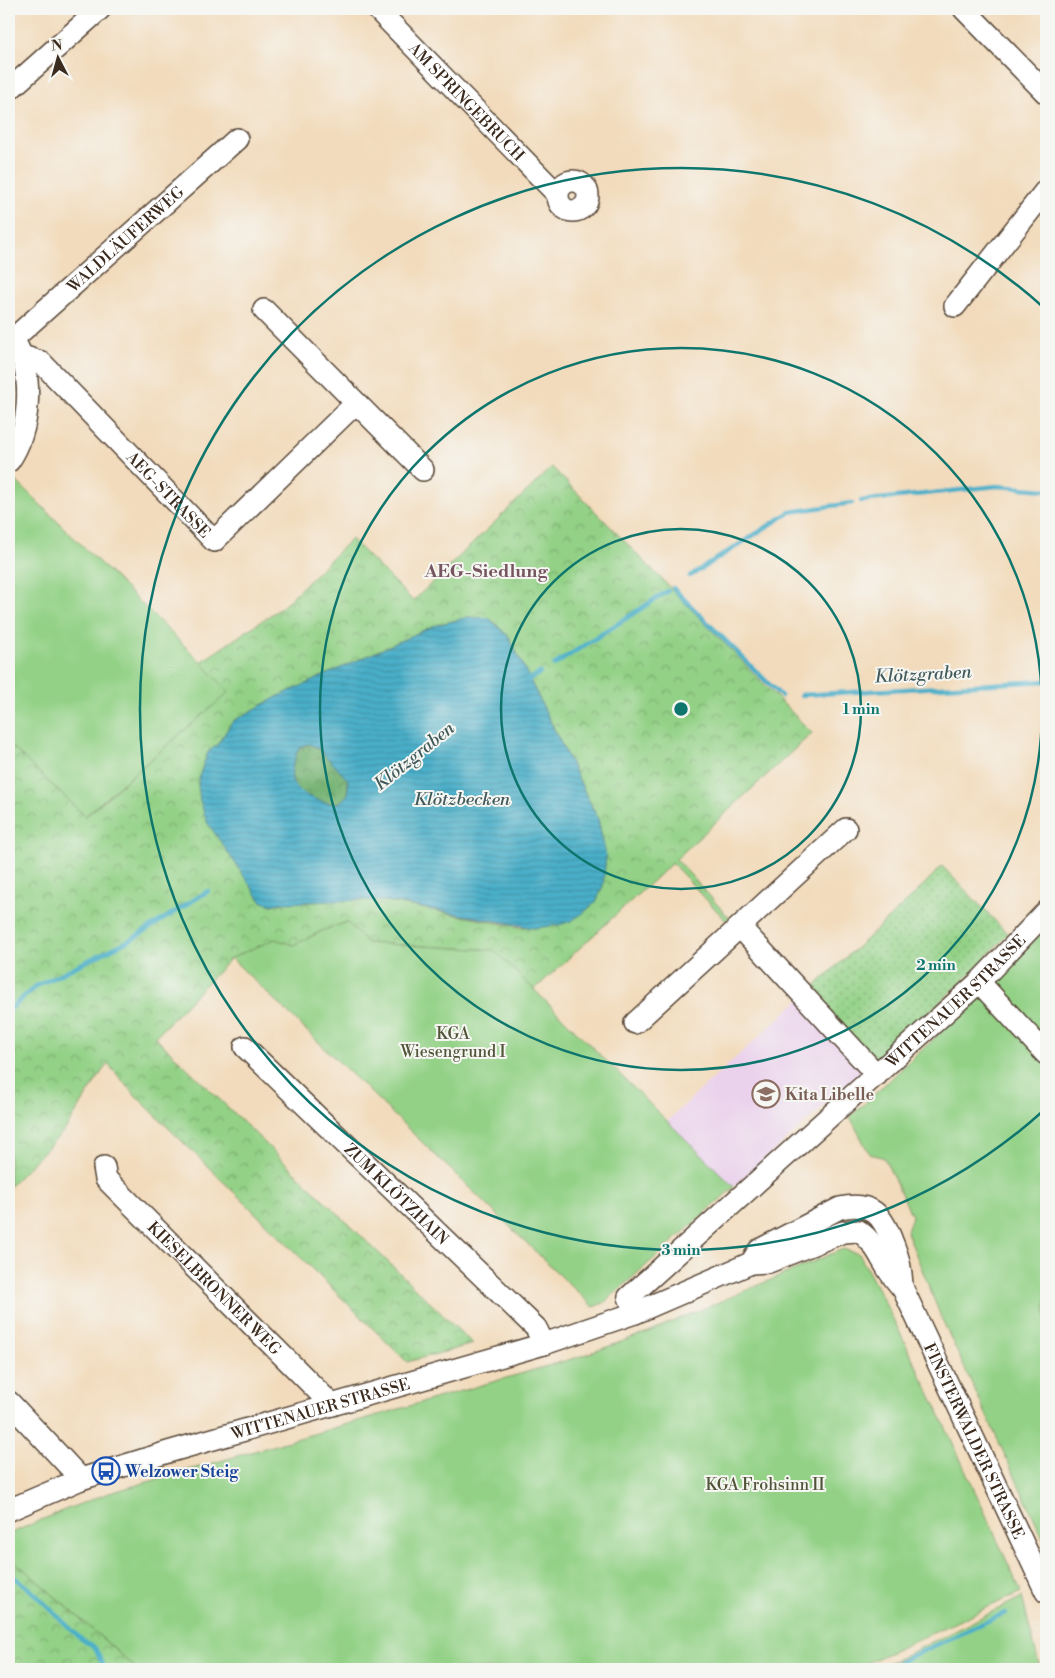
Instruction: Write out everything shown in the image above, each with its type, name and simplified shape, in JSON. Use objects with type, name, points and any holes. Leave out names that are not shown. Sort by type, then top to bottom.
[{"type":"street","points":[[9,90],[100,9]]},
{"type":"street","name":"AM SPRINGEBRUCH","points":[[377,9],[558,194]]},
{"type":"street","points":[[964,9],[1046,93]]},
{"type":"street","name":"WALDLÄUFERWEG","points":[[15,342],[237,139]]},
{"type":"street","points":[[954,306],[1046,190]]},
{"type":"street","points":[[264,310],[423,470]]},
{"type":"street","points":[[9,461],[22,432],[27,408],[27,386],[15,342]]},
{"type":"street","name":"AEG-STRASSE","points":[[15,342],[41,362],[214,541],[356,404]]},
{"type":"street","points":[[635,1023],[846,829]]},
{"type":"street","name":"WITTENAUER STRASSE","points":[[635,1313],[629,1297],[979,982],[1046,912]]},
{"type":"street","points":[[740,926],[877,1075]]},
{"type":"street","points":[[979,982],[1046,1054]]},
{"type":"street","name":"ZUM KLÖTZHAIN","points":[[245,1047],[536,1328],[544,1344]]},
{"type":"street","name":"KIESELBRONNER WEG","points":[[104,1167],[106,1179],[332,1405]]},
{"type":"street","points":[[860,1231],[864,1207]]},
{"type":"street","name":"WITTENAUER STRASSE","points":[[751,1263],[759,1250],[840,1208],[864,1207]]},
{"type":"street","name":"FINSTERWALDER STRASSE","points":[[864,1207],[878,1214],[887,1227],[902,1267],[902,1289]]},
{"type":"street","name":"WITTENAUER STRASSE","points":[[9,1510],[81,1479],[168,1452],[544,1344],[635,1313],[751,1263],[769,1262],[843,1232],[860,1231]]},
{"type":"street","name":"FINSTERWALDER STRASSE","points":[[860,1231],[874,1245],[902,1289],[1046,1592]]},
{"type":"street","points":[[9,1402],[81,1479]]},
{"type":"shaded area","name":"Kita Libelle","points":[[801,998],[866,1068],[734,1187],[667,1121]]},
{"type":"green space","points":[[552,467],[812,733],[676,859],[735,924],[732,927],[672,863],[534,990],[494,950],[367,943],[322,931],[294,945],[231,958],[155,1037],[473,1344],[407,1362],[135,1095],[108,1064],[65,1130],[9,1187],[9,744],[86,816],[228,692],[201,662],[282,607],[351,539],[413,601]],"holes":[[[489,618],[509,637],[598,819],[606,856],[524,928],[385,901],[360,900],[280,903],[272,905],[261,901],[231,856],[200,774],[208,752],[217,745],[233,721],[277,697],[433,626]]]},
{"type":"green space","points":[[9,477],[12,477],[201,662],[229,692],[85,816],[9,744]]},
{"type":"green space","points":[[309,744],[318,748],[348,780],[348,794],[340,802],[328,803],[314,799],[300,791],[293,782],[292,770],[297,751],[300,747]]},
{"type":"green space","points":[[942,866],[1008,934],[963,981],[873,1062],[808,992],[911,898]]},
{"type":"green space","name":"KGA Wiesengrund I","points":[[347,922],[367,943],[494,950],[734,1187],[604,1303],[593,1307],[231,958],[275,939],[294,945],[322,931]]},
{"type":"green space","points":[[1046,928],[1046,1047],[991,986]]},
{"type":"green space","points":[[984,992],[1046,1060],[1046,1544],[941,1317],[907,1232],[912,1216],[884,1158],[869,1153],[850,1117]]},
{"type":"green space","name":"KGA Frohsinn II","points":[[843,1249],[859,1254],[881,1295],[943,1422],[1021,1592],[854,1669],[137,1669],[9,1556],[9,1534],[106,1494],[582,1356],[651,1331]]},
{"type":"green space","points":[[9,1556],[137,1669],[19,1669],[9,1661]]},
{"type":"green space","points":[[1022,1597],[1040,1669],[878,1669]]},
{"type":"water","name":"Klötzbecken","points":[[468,617],[489,618],[509,637],[598,819],[606,856],[603,886],[596,902],[571,921],[559,925],[534,928],[385,901],[360,900],[280,903],[272,905],[261,901],[207,822],[200,801],[198,784],[200,774],[208,752],[217,745],[233,721],[277,697],[433,626]],"holes":[[[309,744],[318,748],[348,780],[348,794],[340,802],[323,802],[303,793],[293,783],[292,769],[299,749]]]},
{"type":"waterway","name":"Klötzgraben","points":[[861,501],[997,486],[1046,490]]},
{"type":"waterway","name":"Klötzgraben","points":[[690,576],[790,512],[852,503]]},
{"type":"waterway","name":"Klötzgraben","points":[[673,588],[781,696]]},
{"type":"waterway","name":"Klötzgraben","points":[[554,665],[668,591]]},
{"type":"waterway","name":"Klötzgraben","points":[[526,681],[540,673]]},
{"type":"waterway","name":"Klötzgraben","points":[[801,695],[1046,681]]},
{"type":"waterway","name":"Klötzgraben","points":[[9,1010],[36,986],[132,939],[208,891]]},
{"type":"waterway","points":[[9,1573],[33,1592],[80,1638],[95,1648],[105,1669]]},
{"type":"waterway","points":[[884,1669],[1005,1613]]},
{"type":"place","name":"Kita Libelle","points":[[766,1094]]},
{"type":"place","name":"Welzower Steig","points":[[106,1471]]},
{"type":"district","name":"AEG-Siedlung","points":[[486,571]]}]
